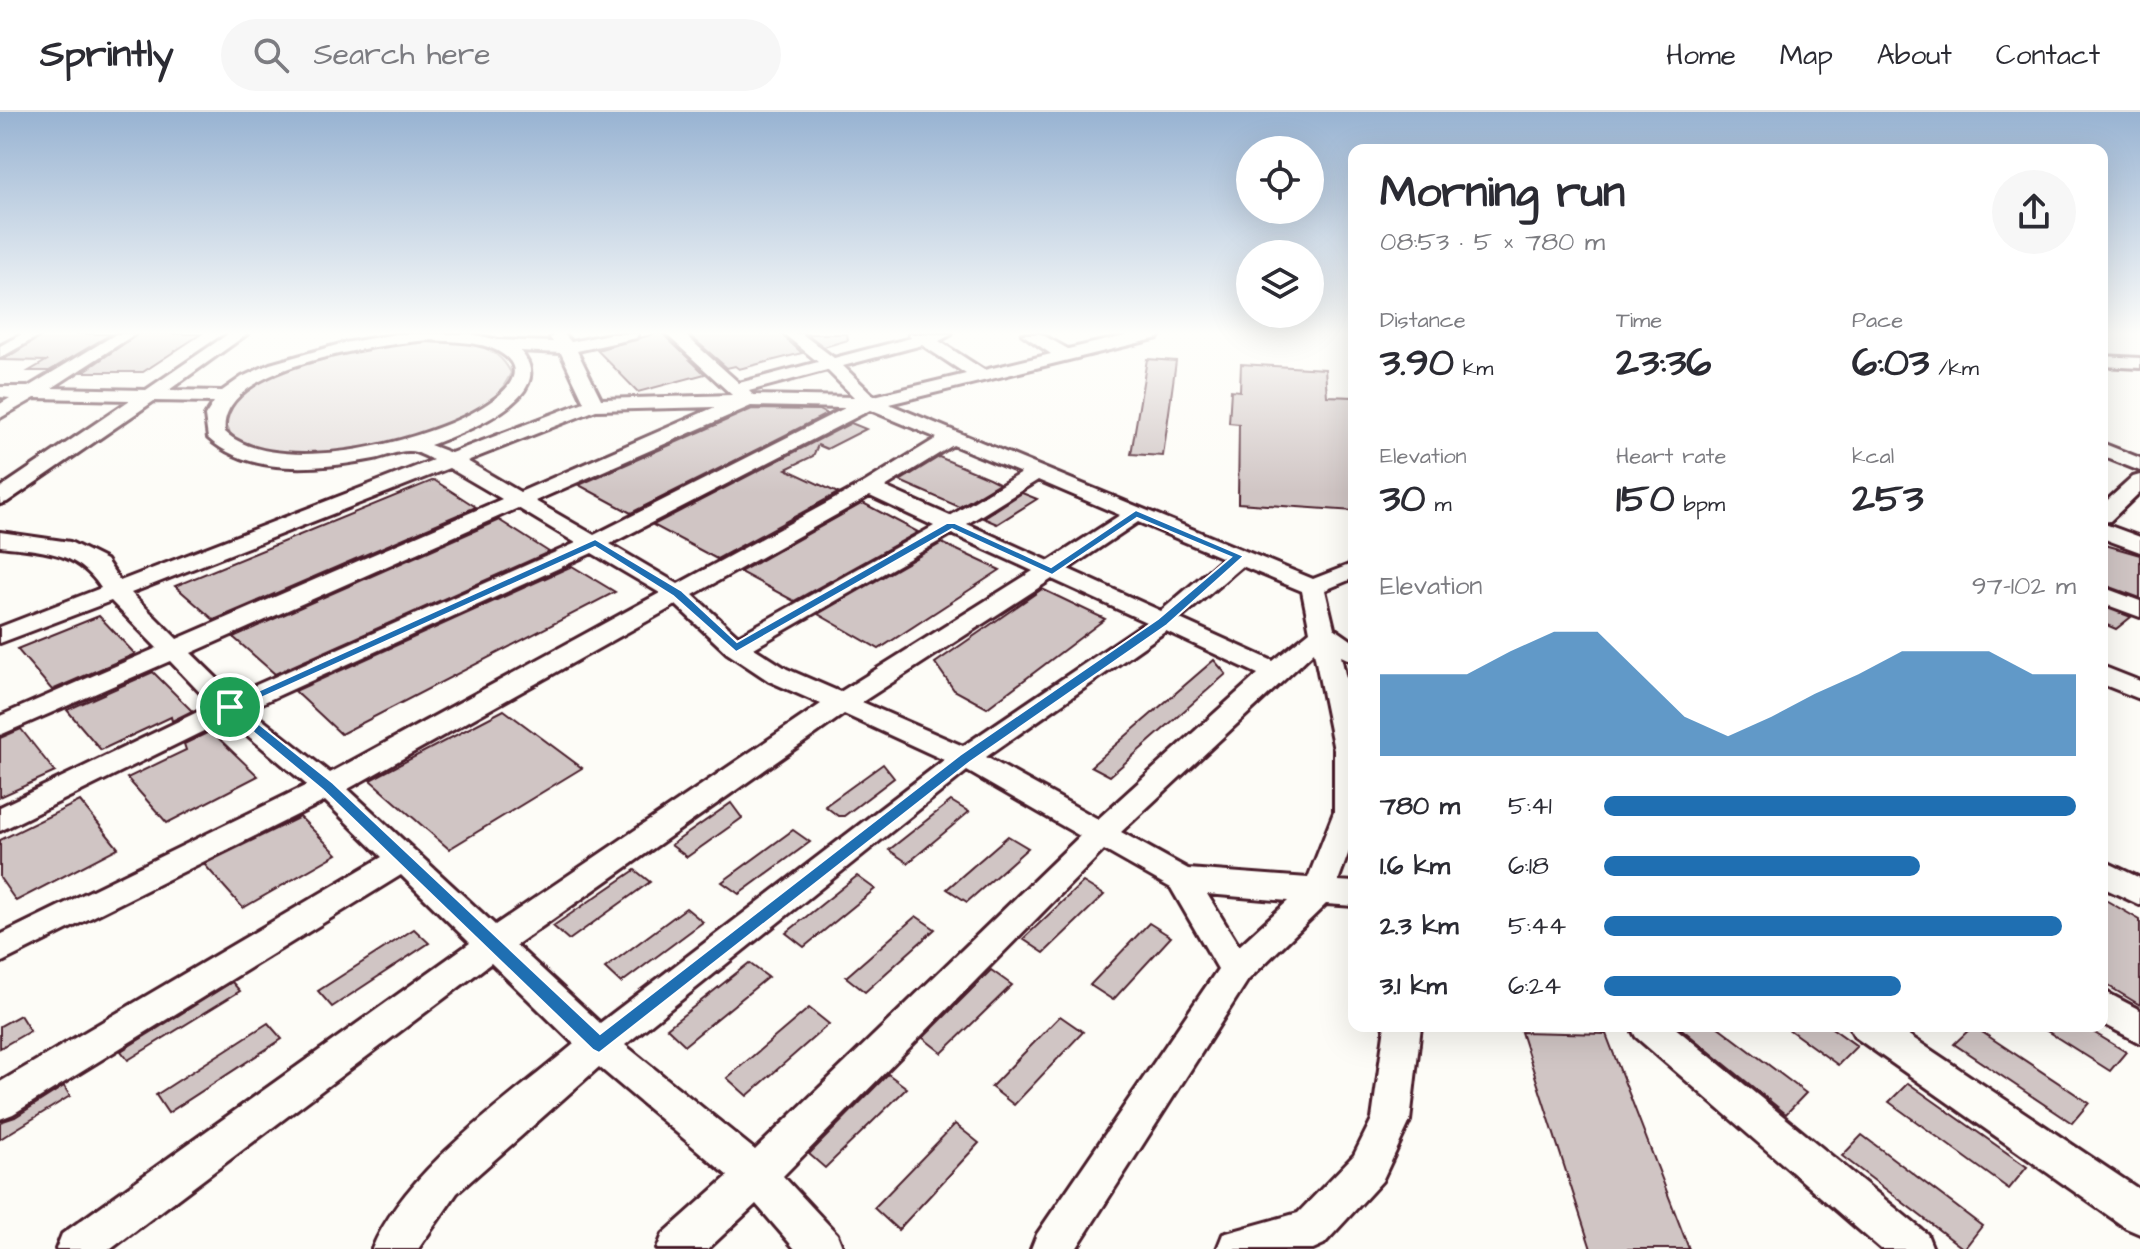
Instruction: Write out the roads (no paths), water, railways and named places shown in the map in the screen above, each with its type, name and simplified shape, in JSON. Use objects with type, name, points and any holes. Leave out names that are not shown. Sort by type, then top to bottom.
[{"type":"street","points":[[0,412],[40,387]]},
{"type":"street","points":[[0,498],[161,387]]},
{"type":"street","points":[[244,387],[228,397],[214,416],[215,434],[233,449],[266,458],[310,461],[362,456],[413,445],[488,414],[516,387]]},
{"type":"street","points":[[586,387],[594,404]]},
{"type":"street","points":[[735,387],[743,394]]},
{"type":"street","points":[[0,726],[519,501],[762,387]]},
{"type":"street","points":[[854,387],[870,403]]},
{"type":"street","points":[[0,820],[230,707],[595,543],[870,403],[939,387]]},
{"type":"street","points":[[0,392],[228,397]]},
{"type":"street","points":[[0,636],[594,404],[656,405],[743,394],[870,403],[1313,587],[1348,572]]},
{"type":"street","points":[[0,950],[328,787],[869,488],[952,437]]},
{"type":"street","points":[[413,445],[451,460],[677,593],[736,648],[778,675],[965,758],[1182,880],[1348,894]]},
{"type":"street","points":[[2108,452],[2140,465]]},
{"type":"street","points":[[2108,468],[2140,479],[2108,510]]},
{"type":"street","points":[[736,648],[1037,472]]},
{"type":"street","points":[[869,488],[1274,671]]},
{"type":"street","points":[[77,1249],[495,943],[842,703],[1052,571],[1136,514]]},
{"type":"street","points":[[2108,532],[2140,545]]},
{"type":"street","points":[[0,539],[62,547],[98,565],[115,591],[230,707],[328,787],[599,1045],[758,1177],[822,1249]]},
{"type":"street","points":[[393,1249],[443,1180],[599,1045],[965,758],[1163,622],[1239,556]]},
{"type":"street","points":[[1313,587],[1348,744]]},
{"type":"street","points":[[2108,597],[2140,610]]},
{"type":"street","points":[[1324,632],[1348,650]]},
{"type":"street","points":[[678,1249],[758,1177],[1099,834],[1274,671],[1324,632]]},
{"type":"street","points":[[2108,677],[2140,691]]},
{"type":"street","points":[[1052,1249],[1236,970],[1318,892],[1348,815]]},
{"type":"street","points":[[0,1102],[403,859]]},
{"type":"street","points":[[2108,875],[2140,893]]},
{"type":"street","points":[[1182,880],[1236,970]]},
{"type":"street","points":[[2108,1009],[2140,1028]]},
{"type":"street","points":[[1238,1249],[1310,1230],[1368,1168],[1391,1121],[1402,1032]]},
{"type":"street","points":[[1655,1032],[1912,1249]]},
{"type":"street","points":[[1876,1032],[2138,1208]]}]
